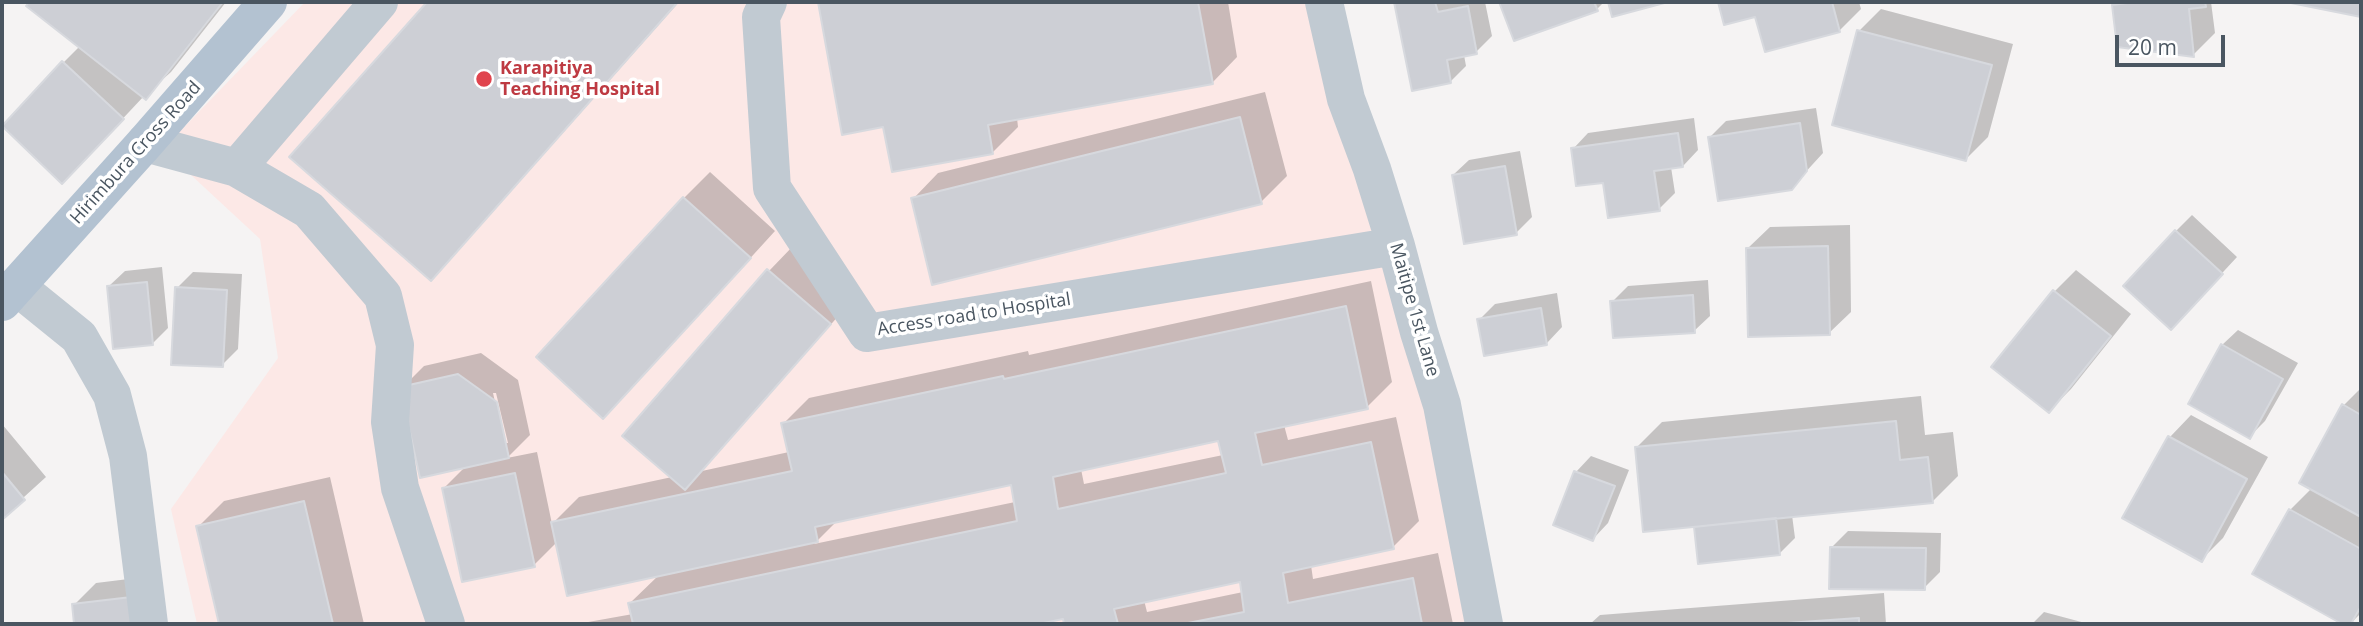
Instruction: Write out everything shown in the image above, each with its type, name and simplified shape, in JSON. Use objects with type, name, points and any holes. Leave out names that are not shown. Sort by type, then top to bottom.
[{"type":"main road","name":"Hirimbura Cross Road","points":[[9,294],[268,2]]},
{"type":"street","points":[[237,168],[379,2]]},
{"type":"street","name":"Access road to Hospital","points":[[768,2],[761,17],[772,188],[867,333],[1396,246]]},
{"type":"street","name":"Maitipe 1st Lane","points":[[1324,2],[1346,99],[1372,169],[1442,405],[1484,624]]},
{"type":"street","points":[[145,143],[237,168],[309,210],[383,296],[396,345],[390,422],[400,488],[446,624]]},
{"type":"street","points":[[9,294],[79,337],[112,395],[128,456],[149,624]]},
{"type":"shaded area","points":[[305,2],[1324,2],[1484,624],[197,624],[171,509],[278,358],[260,239],[163,149]]},
{"type":"building","points":[[29,2],[223,2],[146,100],[26,6]]},
{"type":"building","name":"Karapitiya Teaching Hospital","points":[[427,2],[678,2],[431,281],[289,157]]},
{"type":"building","points":[[818,2],[1198,2],[1213,84],[988,125],[993,154],[892,172],[883,127],[842,135]]},
{"type":"building","points":[[1394,2],[1435,2],[1438,12],[1468,6],[1477,54],[1447,60],[1451,83],[1412,91]]},
{"type":"building","points":[[1499,2],[1594,2],[1598,11],[1514,41]]},
{"type":"building","points":[[1608,2],[1668,2],[1612,17]]},
{"type":"building","points":[[1718,2],[1832,2],[1840,32],[1765,52],[1755,17],[1724,25]]},
{"type":"building","points":[[2135,2],[2205,2],[2206,7],[2189,9],[2194,57],[2117,47],[2112,5]]},
{"type":"building","points":[[2286,2],[2361,2],[2361,17]]},
{"type":"building","points":[[1857,30],[1992,65],[1966,161],[1832,125]]},
{"type":"building","points":[[62,61],[124,119],[62,184],[2,126]]},
{"type":"building","points":[[1240,117],[1262,204],[932,285],[911,198]]},
{"type":"building","points":[[1800,123],[1807,171],[1792,190],[1718,201],[1708,137]]},
{"type":"building","points":[[1678,133],[1683,167],[1654,171],[1660,211],[1608,218],[1603,183],[1576,186],[1571,148]]},
{"type":"building","points":[[1505,166],[1517,235],[1464,244],[1452,175]]},
{"type":"building","points":[[683,197],[751,258],[603,419],[536,357]]},
{"type":"building","points":[[2175,230],[2223,274],[2171,330],[2123,286]]},
{"type":"building","points":[[1828,246],[1830,335],[1748,337],[1746,248]]},
{"type":"building","points":[[767,269],[831,324],[685,490],[622,436]]},
{"type":"building","points":[[147,282],[153,345],[113,349],[107,286]]},
{"type":"building","points":[[175,287],[227,290],[223,367],[171,365]]},
{"type":"building","points":[[2053,290],[2111,336],[2049,413],[1991,367]]},
{"type":"building","points":[[1693,295],[1695,333],[1613,338],[1610,301]]},
{"type":"building","points":[[1346,306],[1368,409],[1255,433],[1262,465],[1371,442],[1394,549],[1283,573],[1288,603],[1413,578],[1422,624],[1183,624],[1244,612],[1240,582],[1114,609],[1118,624],[1064,624],[1063,619],[1039,624],[633,624],[628,603],[1017,521],[1011,485],[815,527],[818,542],[567,596],[551,522],[792,471],[781,423],[1003,376],[1004,379]],"holes":[[[1218,441],[1226,473],[1058,509],[1053,477]]]},
{"type":"building","points":[[1541,308],[1547,345],[1484,356],[1477,319]]},
{"type":"building","points":[[2221,344],[2283,379],[2250,439],[2188,404]]},
{"type":"building","points":[[458,374],[497,402],[509,458],[420,478],[400,387]]},
{"type":"building","points":[[2342,404],[2361,415],[2361,517],[2299,483]]},
{"type":"building","points":[[1896,421],[1900,460],[1928,457],[1933,503],[1643,532],[1635,447]]},
{"type":"building","points":[[2168,436],[2247,479],[2202,562],[2122,518]]},
{"type":"building","points":[[1574,471],[1615,486],[1593,541],[1553,525]]},
{"type":"building","points":[[2,472],[25,500],[2,520]]},
{"type":"building","points":[[515,473],[535,567],[462,582],[442,488]]},
{"type":"building","points":[[304,501],[333,624],[219,624],[196,526]]},
{"type":"building","points":[[2289,509],[2361,549],[2361,606],[2351,624],[2342,624],[2252,574]]},
{"type":"building","points":[[1776,518],[1780,555],[1698,564],[1694,527]]},
{"type":"building","points":[[1830,547],[1926,548],[1925,590],[1829,589]]},
{"type":"building","points":[[140,596],[143,624],[74,624],[72,604]]},
{"type":"building","points":[[1859,618],[1859,624],[1773,624]]},
{"type":"place","name":"Karapitiya Teaching Hospital","points":[[484,79]]}]
